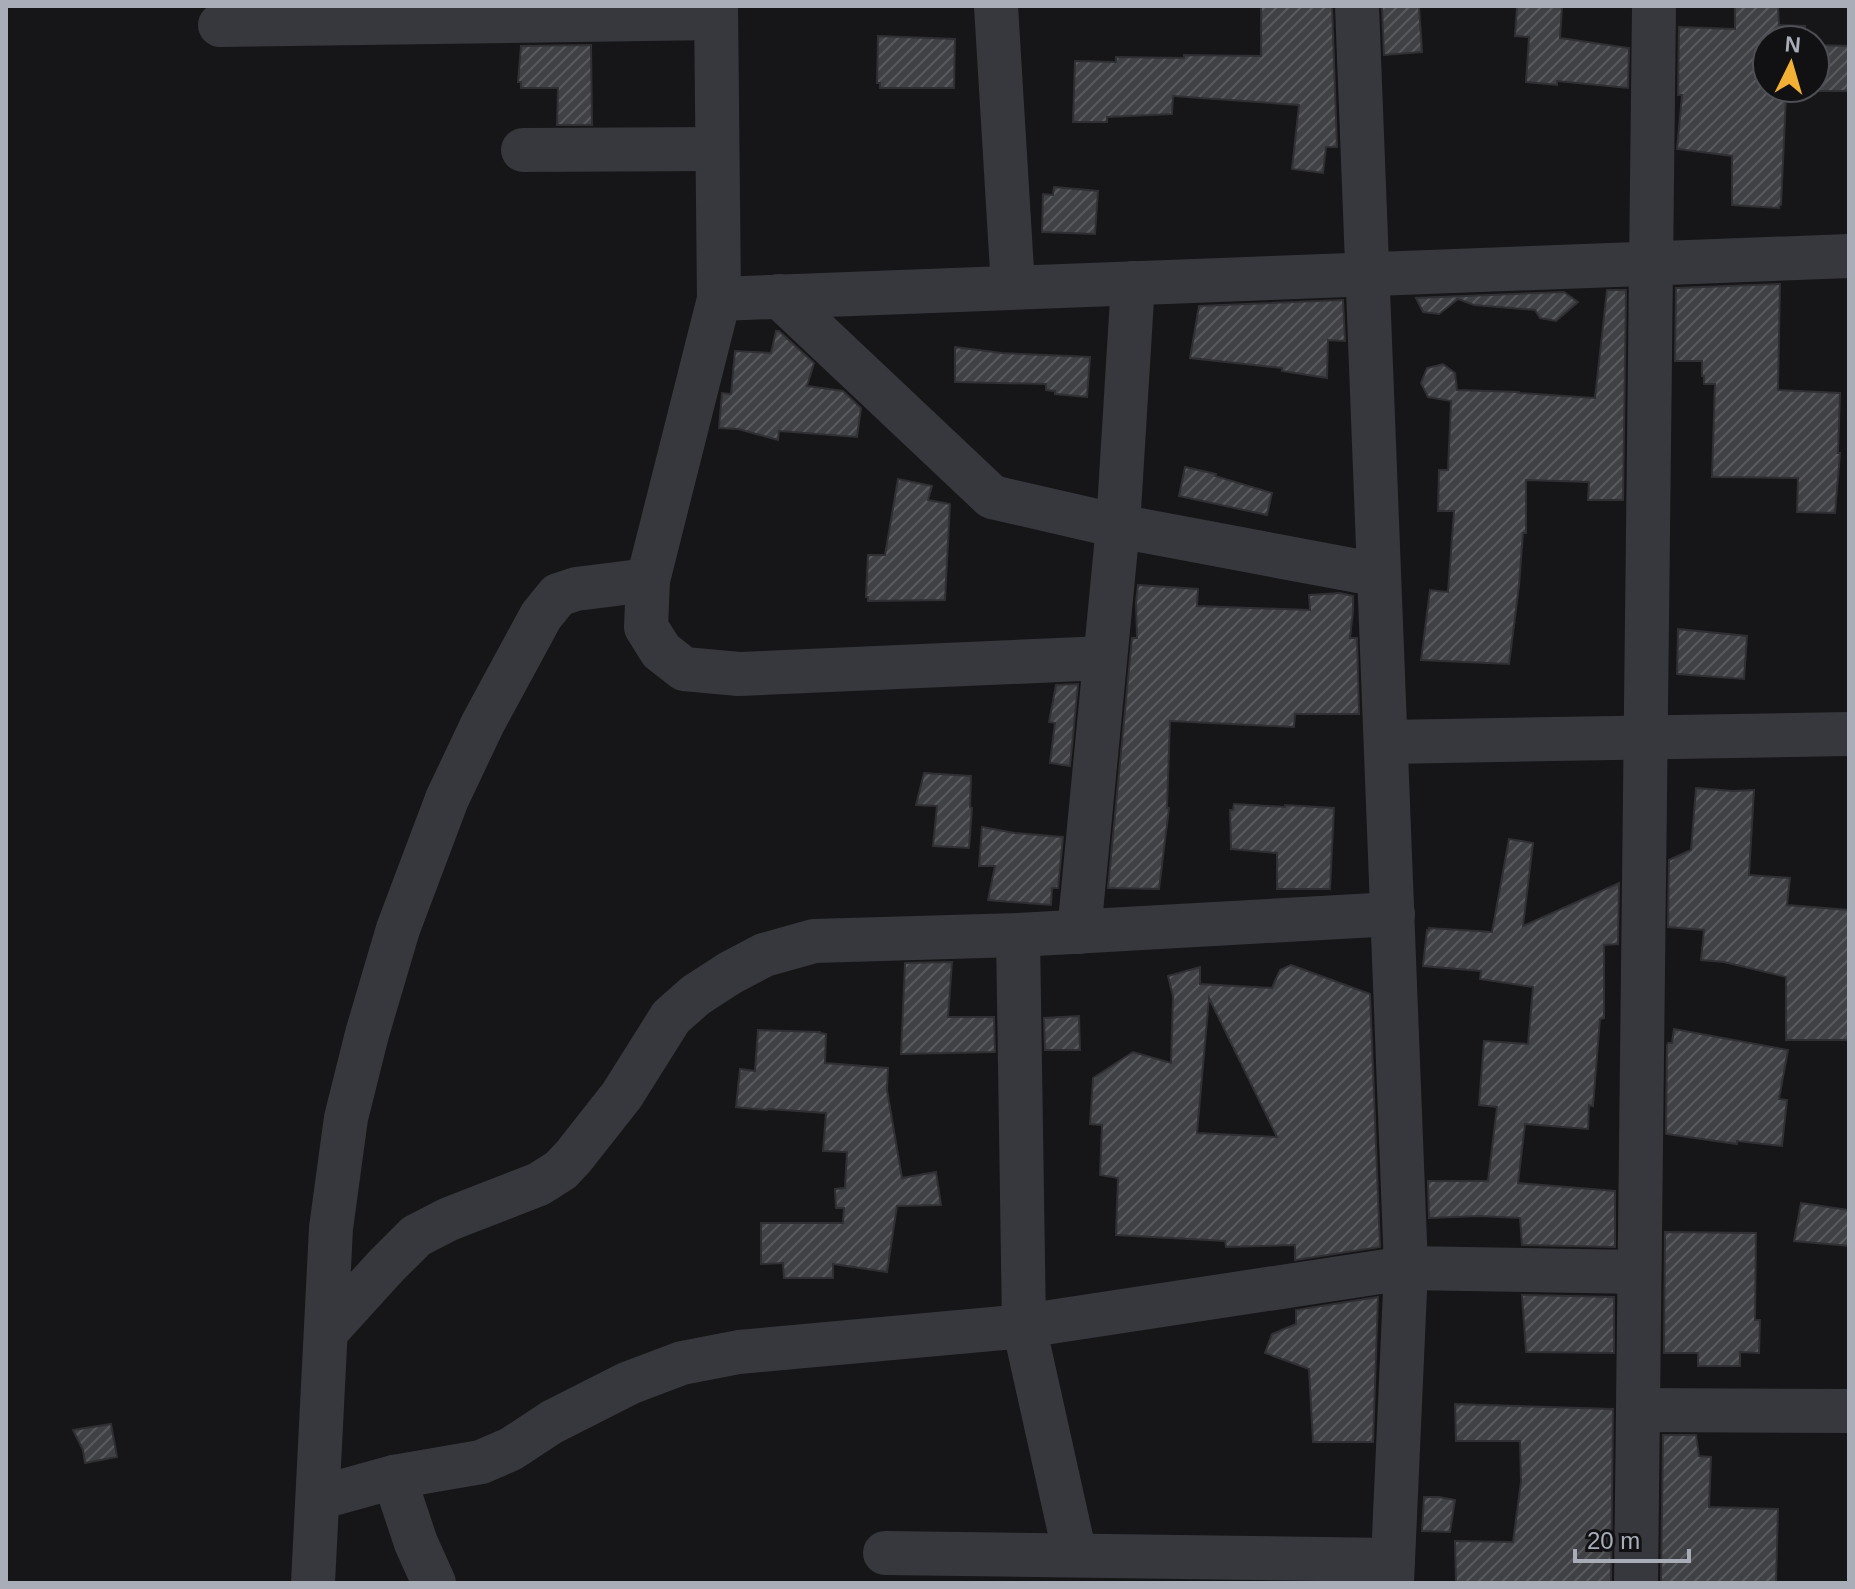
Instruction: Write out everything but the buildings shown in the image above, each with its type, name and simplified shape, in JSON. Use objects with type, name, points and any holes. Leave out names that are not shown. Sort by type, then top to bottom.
[{"type":"street","points":[[996,6],[1013,287]]},
{"type":"street","points":[[885,1553],[1075,1555],[1393,1572],[1406,1268],[1357,6]]},
{"type":"street","points":[[1636,1583],[1654,6]]},
{"type":"street","points":[[220,25],[716,12],[719,299],[648,580],[646,627],[661,651],[684,669],[739,674],[1105,658]]},
{"type":"street","points":[[523,150],[717,149]]},
{"type":"street","points":[[719,299],[1849,256]]},
{"type":"street","points":[[1079,932],[1118,526],[1133,283]]},
{"type":"street","points":[[779,296],[992,497],[1118,526],[1379,575]]},
{"type":"street","points":[[313,1583],[331,1228],[346,1118],[398,929],[447,799],[483,723],[541,616],[558,595],[576,589],[648,580]]},
{"type":"street","points":[[1386,742],[1849,734]]},
{"type":"street","points":[[326,1332],[416,1236],[449,1219],[539,1184],[561,1170],[622,1095],[671,1017],[696,995],[764,955],[814,941],[1018,935],[1393,914]]},
{"type":"street","points":[[1018,935],[1024,1326],[1075,1555]]},
{"type":"street","points":[[318,1498],[394,1477],[481,1462],[511,1449],[552,1422],[629,1383],[682,1363],[739,1352],[1024,1326],[1406,1268],[1639,1272]]},
{"type":"street","points":[[1638,1410],[1849,1411]]},
{"type":"street","points":[[394,1477],[416,1543],[434,1583]]}]
